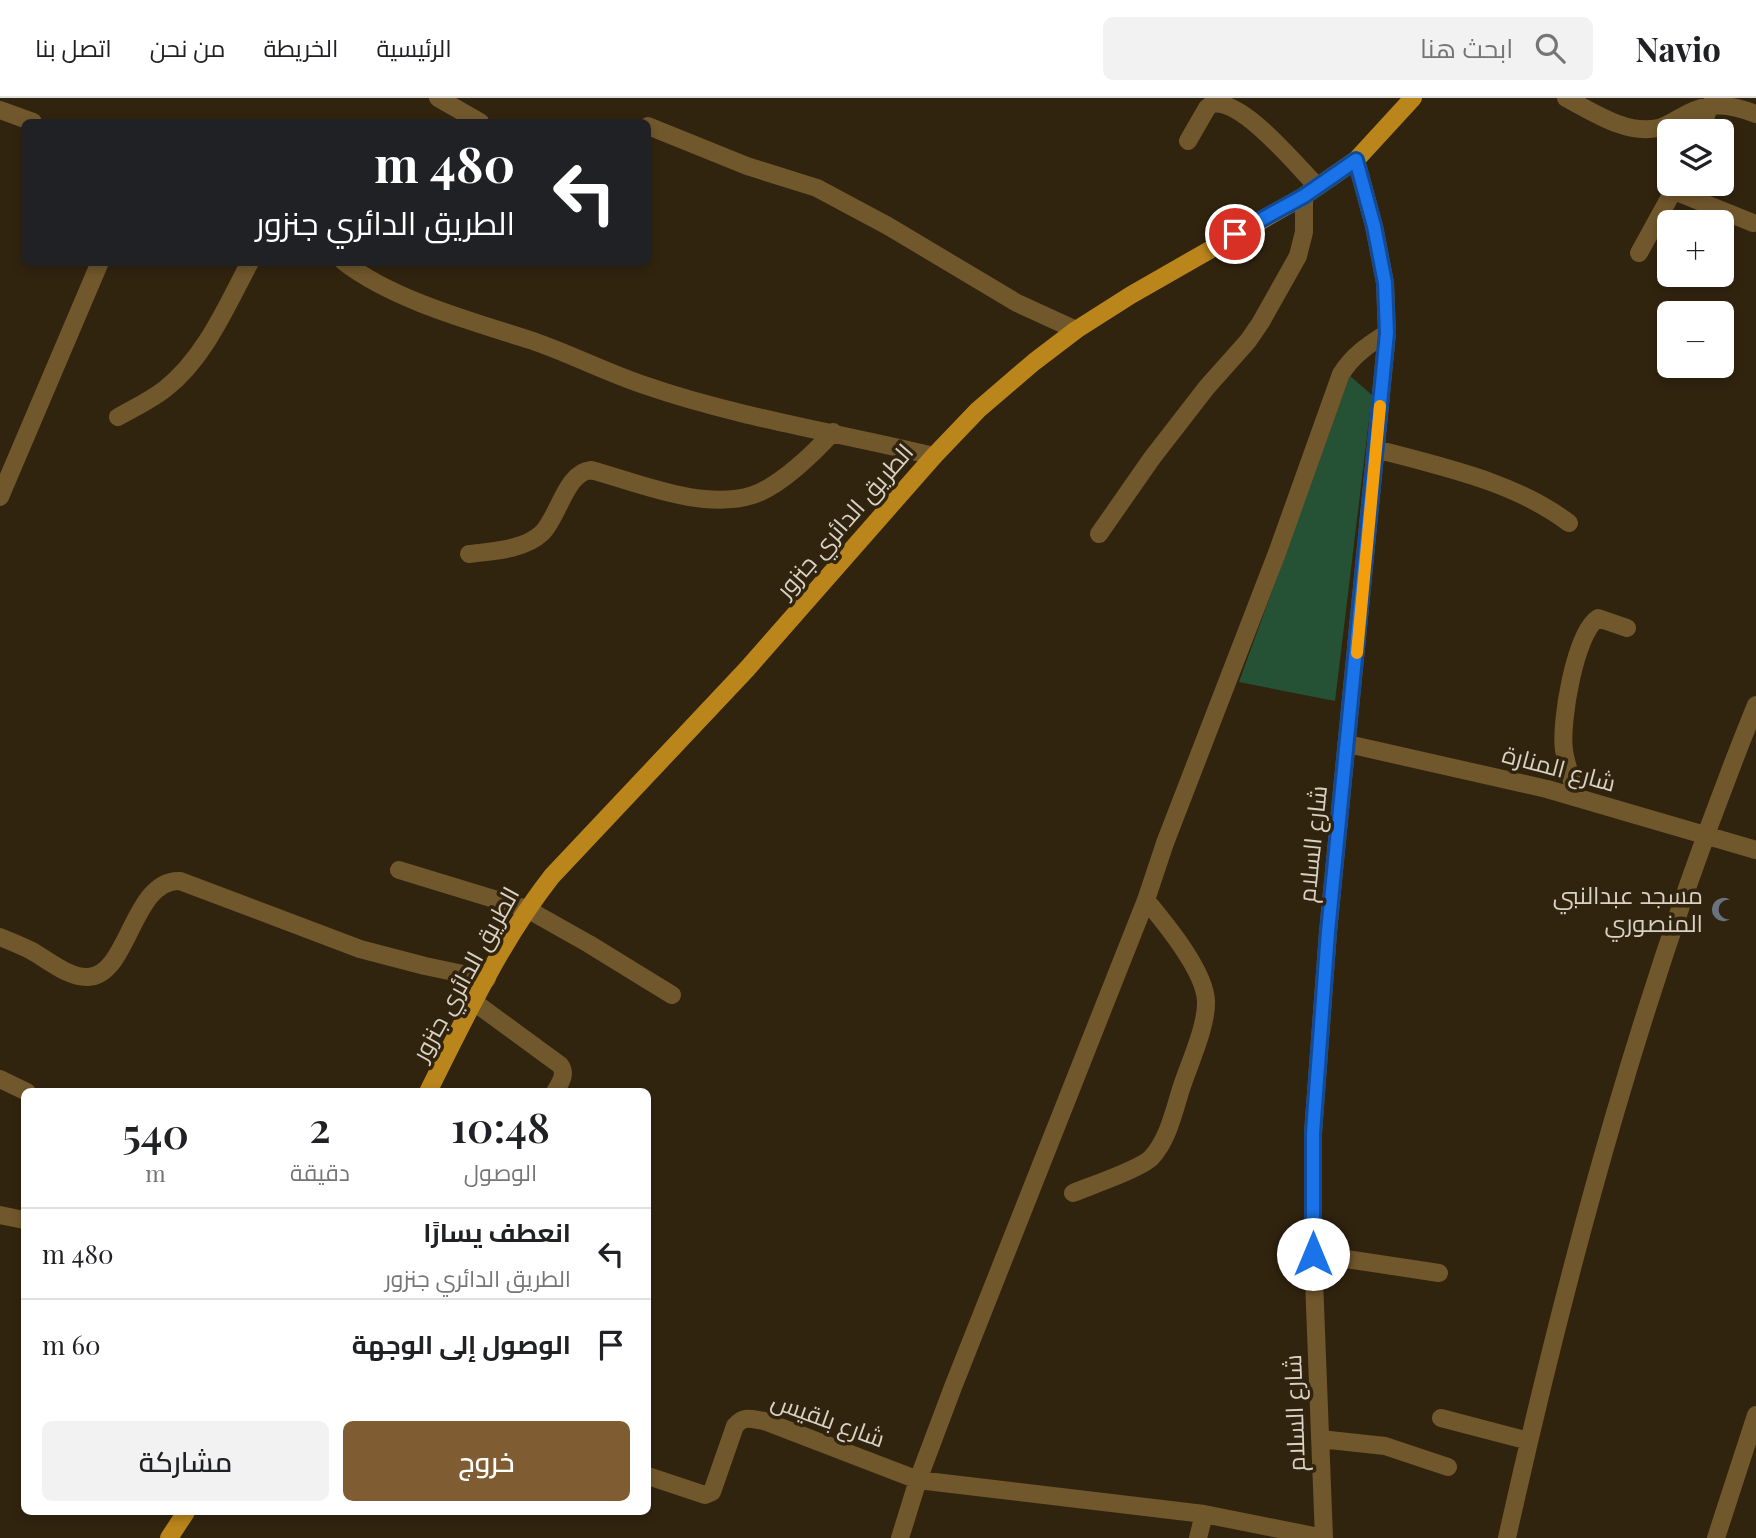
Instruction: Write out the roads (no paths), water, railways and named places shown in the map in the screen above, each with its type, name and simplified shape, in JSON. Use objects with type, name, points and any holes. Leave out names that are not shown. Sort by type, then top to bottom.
[{"type":"main road","name":"الطريق الدائري جنزور","points":[[430,1088],[474,1002],[527,909],[561,867],[803,607],[934,456],[978,410],[1076,330],[1142,288],[1310,191],[1356,160],[1413,98]]},
{"type":"main road","points":[[169,1538],[184,1515]]},
{"type":"street","points":[[438,98],[475,119]]},
{"type":"street","points":[[1566,98],[1630,127],[1658,128],[1688,106],[1724,104],[1756,114]]},
{"type":"street","points":[[1099,534],[1160,448],[1261,322],[1298,256],[1304,232],[1310,191],[1249,117],[1226,104],[1212,104],[1188,141]]},
{"type":"street","points":[[1704,119],[1711,104]]},
{"type":"street","points":[[0,110],[25,119]]},
{"type":"street","points":[[651,128],[747,166],[817,188],[888,226],[1017,303],[1076,330]]},
{"type":"street","name":"شارع السلام","points":[[1324,1538],[1313,1254],[1313,1133],[1328,932],[1387,333],[1385,283],[1374,226],[1356,160]]},
{"type":"street","points":[[1639,253],[1671,196]]},
{"type":"street","points":[[1695,196],[1753,223]]},
{"type":"street","points":[[0,497],[98,266]]},
{"type":"street","points":[[118,417],[165,390],[181,374],[208,338],[248,266]]},
{"type":"street","points":[[351,266],[388,289],[571,354],[643,385],[727,409],[934,456]]},
{"type":"street","points":[[900,1538],[918,1480],[1146,900],[1165,843],[1277,553],[1341,374],[1359,351],[1387,333]]},
{"type":"street","points":[[469,554],[514,548],[542,533],[575,477],[584,470],[658,490],[718,500],[740,498],[756,494],[776,482],[815,451],[833,432]]},
{"type":"street","points":[[1376,449],[1485,479],[1549,509],[1569,523]]},
{"type":"street","points":[[1577,797],[1564,749],[1566,706],[1580,644],[1593,621],[1598,618],[1627,628]]},
{"type":"street","points":[[1507,1538],[1571,1267],[1638,1038],[1705,834],[1756,705]]},
{"type":"street","name":"شارع المنارة","points":[[1348,744],[1548,789],[1756,850]]},
{"type":"street","points":[[399,870],[527,909],[671,995]]},
{"type":"street","points":[[0,937],[75,975],[97,975],[111,963],[146,902],[166,884],[180,881],[360,949],[425,967],[487,979]]},
{"type":"street","points":[[1073,1193],[1149,1160],[1160,1146],[1203,1021],[1206,1000],[1200,979],[1168,927],[1146,900]]},
{"type":"street","points":[[474,1002],[560,1065],[563,1077],[557,1088]]},
{"type":"street","points":[[0,1079],[21,1089]]},
{"type":"street","points":[[0,1215],[21,1219]]},
{"type":"street","points":[[1313,1254],[1439,1273]]},
{"type":"street","points":[[1716,1538],[1749,1461],[1756,1415]]},
{"type":"street","name":"شارع بلقيس","points":[[651,1477],[705,1495],[712,1492],[735,1426],[741,1419],[747,1418],[776,1426],[918,1480]]},
{"type":"street","points":[[1441,1418],[1528,1441]]},
{"type":"street","points":[[1320,1439],[1385,1446],[1448,1467]]},
{"type":"street","points":[[918,1480],[1204,1514],[1324,1538]]},
{"type":"street","points":[[1198,1538],[1204,1514]]},
{"type":"place","name":"مسجد عبدالنبي المنصوري","points":[[1723,910]]}]
